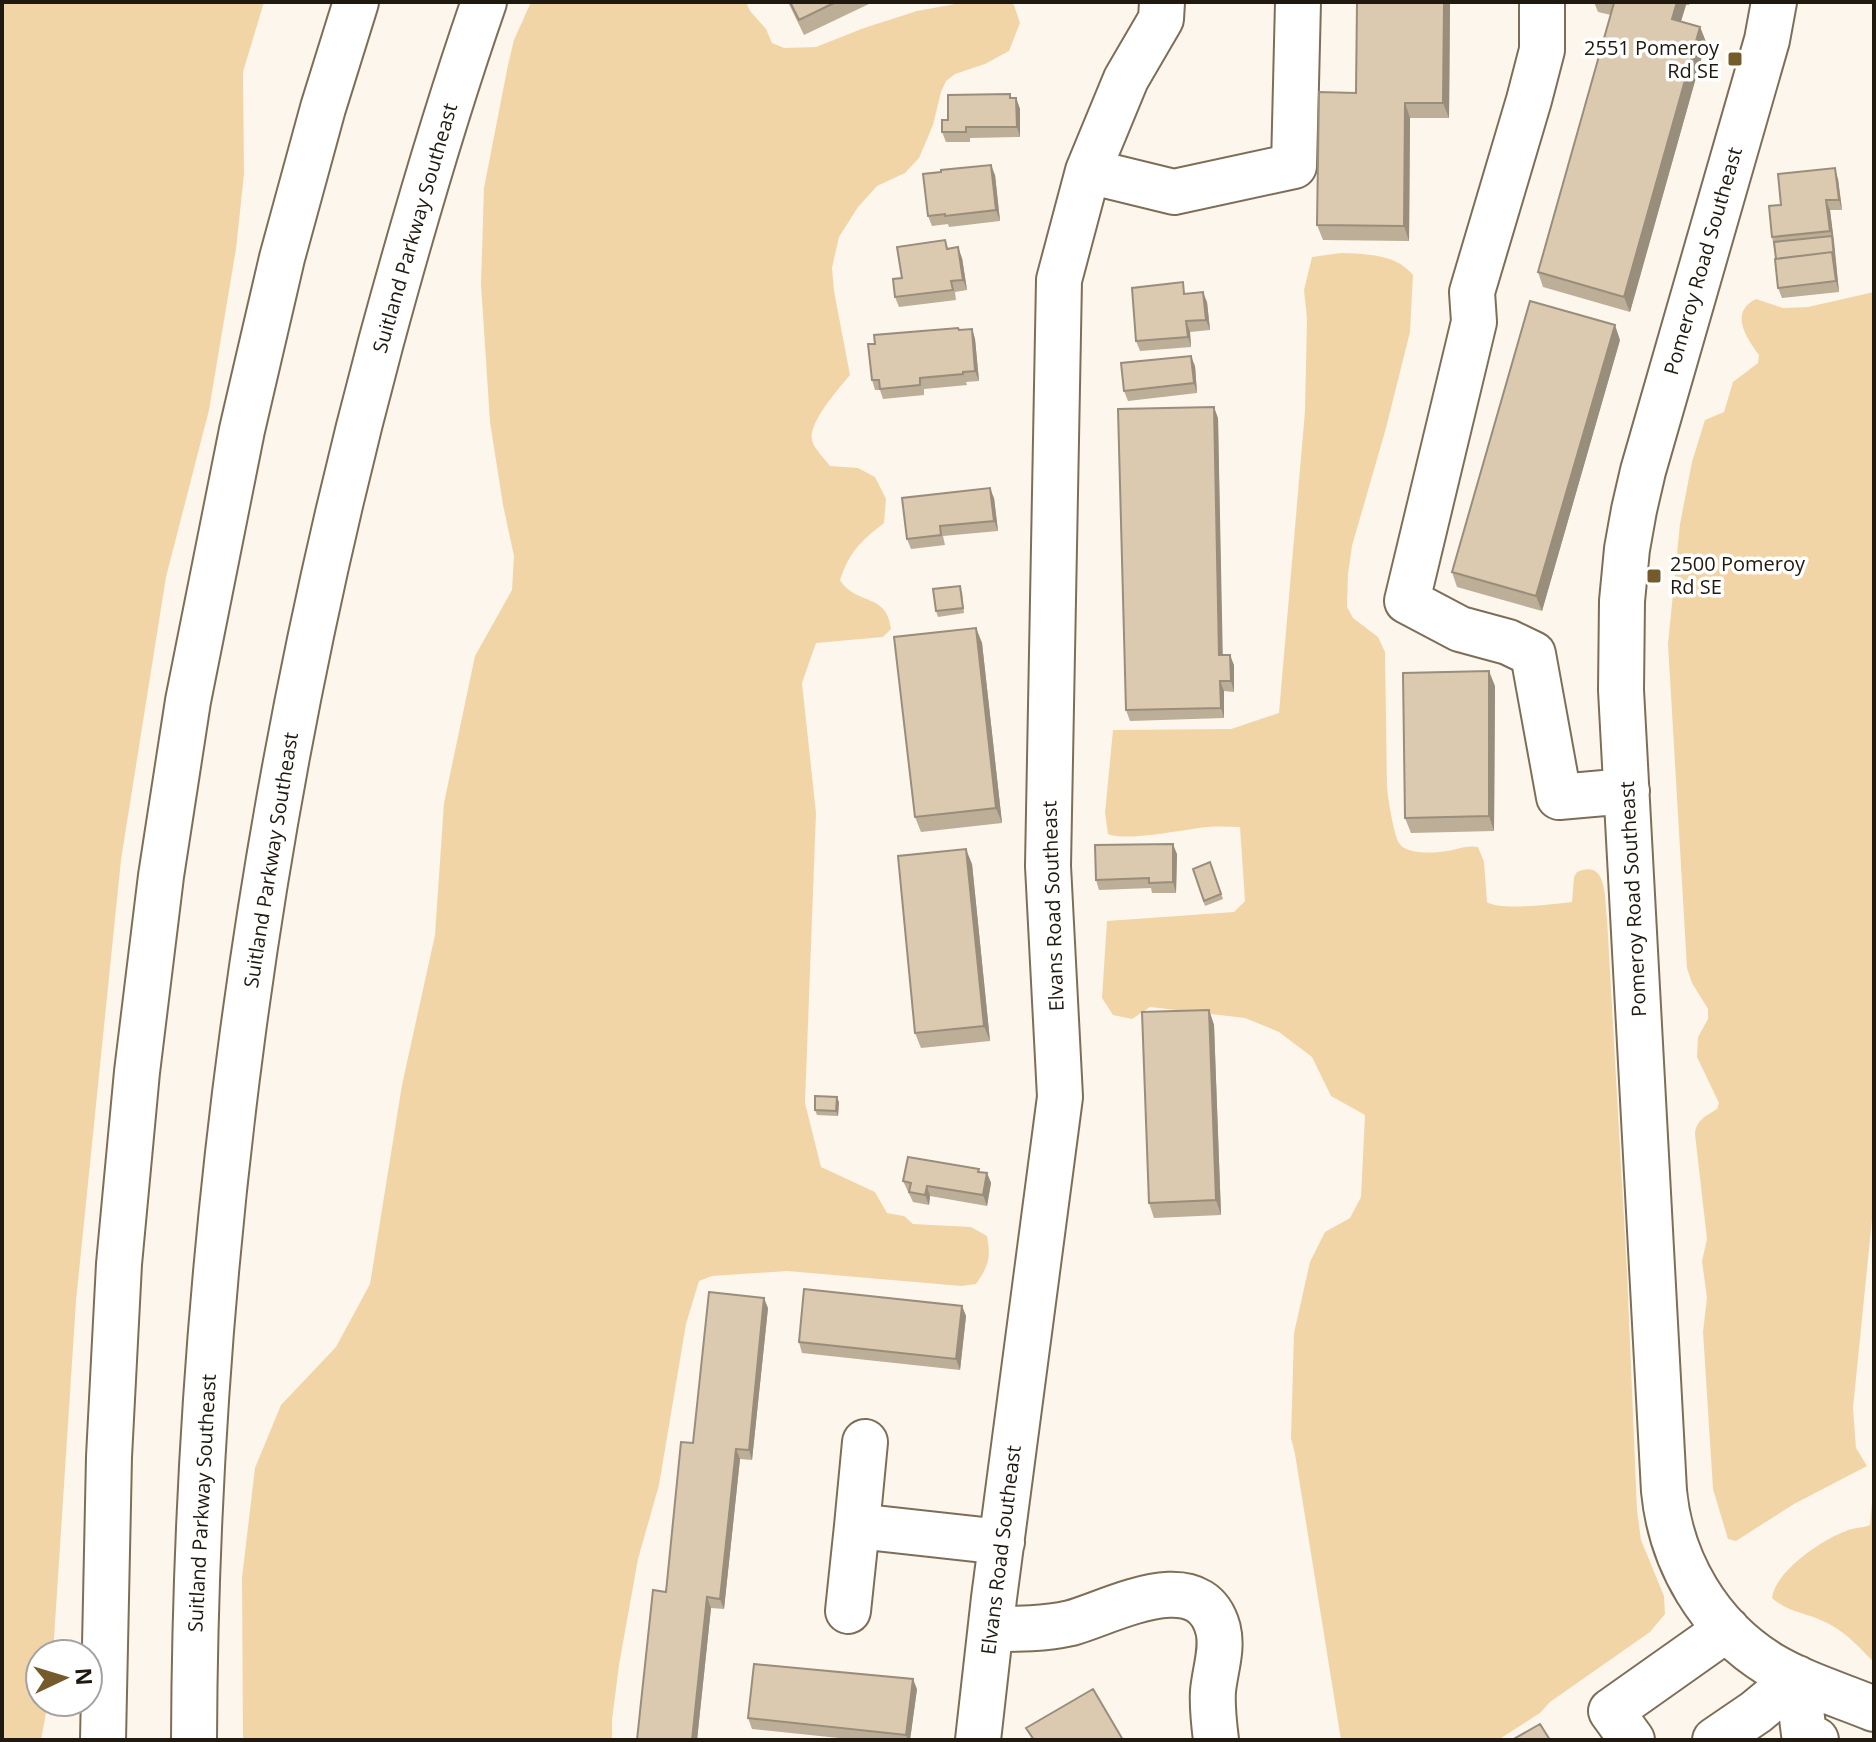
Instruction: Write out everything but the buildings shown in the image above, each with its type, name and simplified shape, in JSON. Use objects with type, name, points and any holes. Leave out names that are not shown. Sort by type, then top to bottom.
[{"type":"main road","points":[[103,1740],[108,1472],[119,1264],[137,1072],[161,876],[188,701],[242,430],[282,258],[356,2]]},
{"type":"main road","name":"Suitland Parkway Southeast","points":[[194,1740],[199,1517],[219,1242],[242,1042],[280,797],[318,601],[356,437],[419,205],[484,2]]},
{"type":"main road","name":"Elvans Road Southeast","points":[[978,1740],[1060,1097],[1048,866],[1059,280],[1088,171],[1126,79],[1161,19],[1162,2]]},
{"type":"main road","points":[[1088,171],[1174,192],[1294,166],[1298,2]]},
{"type":"main road","points":[[1542,2],[1542,50],[1472,292],[1474,322],[1407,601],[1460,629],[1508,642],[1533,654],[1559,797],[1627,791]]},
{"type":"main road","name":"Pomeroy Road Southeast","points":[[1774,2],[1767,40],[1643,471],[1624,575],[1621,690],[1666,1510],[1683,1565],[1700,1595],[1727,1629],[1759,1657],[1797,1678],[1874,1709]]},
{"type":"main road","points":[[848,1611],[865,1442]]},
{"type":"main road","points":[[857,1526],[1002,1542]]},
{"type":"main road","points":[[991,1629],[1042,1629],[1073,1622],[1140,1598],[1168,1595],[1193,1598],[1209,1611],[1218,1629],[1219,1652],[1213,1691],[1216,1740]]},
{"type":"main road","points":[[1632,1740],[1611,1711],[1727,1629]]},
{"type":"main road","points":[[1715,1740],[1797,1678]]},
{"type":"main road","points":[[1797,1678],[1804,1734],[1816,1740]]},
{"type":"shaded area","points":[[2,2],[264,2],[243,72],[244,174],[236,249],[209,410],[166,577],[121,860],[76,1301],[54,1638],[24,1638],[24,1718],[45,1718],[41,1740],[2,1740]]},
{"type":"shaded area","points":[[531,2],[746,2],[766,29],[772,43],[784,48],[816,47],[917,11],[966,2],[1009,2],[1014,5],[1020,23],[1009,51],[985,64],[955,74],[946,81],[919,158],[905,173],[877,186],[858,207],[839,237],[832,268],[850,375],[819,415],[812,440],[830,466],[858,468],[875,477],[886,499],[884,523],[857,548],[840,580],[854,593],[884,609],[891,629],[883,637],[816,643],[802,683],[816,813],[805,1103],[821,1167],[875,1192],[887,1213],[904,1216],[913,1224],[971,1227],[987,1236],[988,1261],[976,1284],[961,1286],[787,1271],[712,1276],[699,1281],[686,1324],[659,1485],[638,1559],[619,1665],[612,1740],[243,1740],[242,1578],[255,1468],[281,1405],[336,1347],[370,1284],[402,1085],[435,935],[444,803],[475,656],[512,590],[514,556],[490,422],[481,284],[484,188],[514,40]]},
{"type":"shaded area","points":[[1341,253],[1390,259],[1413,275],[1410,332],[1352,546],[1347,607],[1353,618],[1378,637],[1385,652],[1387,787],[1397,839],[1408,850],[1421,852],[1478,847],[1484,862],[1487,902],[1494,905],[1572,902],[1574,877],[1577,872],[1587,869],[1599,875],[1605,900],[1627,1271],[1637,1510],[1641,1540],[1664,1596],[1665,1614],[1650,1632],[1498,1740],[1341,1740],[1291,1438],[1294,1333],[1310,1262],[1325,1232],[1350,1218],[1361,1197],[1365,1115],[1331,1096],[1312,1057],[1279,1032],[1245,1018],[1150,1007],[1132,1019],[1113,1015],[1102,998],[1107,921],[1234,912],[1245,901],[1240,827],[1208,827],[1128,837],[1108,834],[1105,813],[1113,730],[1231,729],[1279,713],[1305,411],[1307,319],[1304,290],[1312,257]]},
{"type":"shaded area","points":[[1874,292],[1874,1200],[1853,1408],[1856,1448],[1867,1466],[1794,1504],[1736,1541],[1728,1539],[1713,1489],[1703,1332],[1707,1298],[1702,1261],[1707,1239],[1695,1134],[1700,1122],[1717,1109],[1719,1103],[1697,1057],[1698,1037],[1708,1019],[1708,1009],[1687,968],[1668,644],[1680,524],[1692,462],[1705,420],[1724,412],[1733,382],[1758,363],[1759,355],[1742,326],[1743,311],[1748,304],[1756,299],[1783,308],[1808,307]]},
{"type":"shaded area","points":[[1872,1502],[1874,1662],[1833,1626],[1772,1598],[1781,1578],[1812,1549],[1846,1531],[1870,1525]]},
{"type":"place","name":"2551 Pomeroy Rd SE","points":[[1735,59]]},
{"type":"place","name":"2500 Pomeroy Rd SE","points":[[1654,576]]}]
